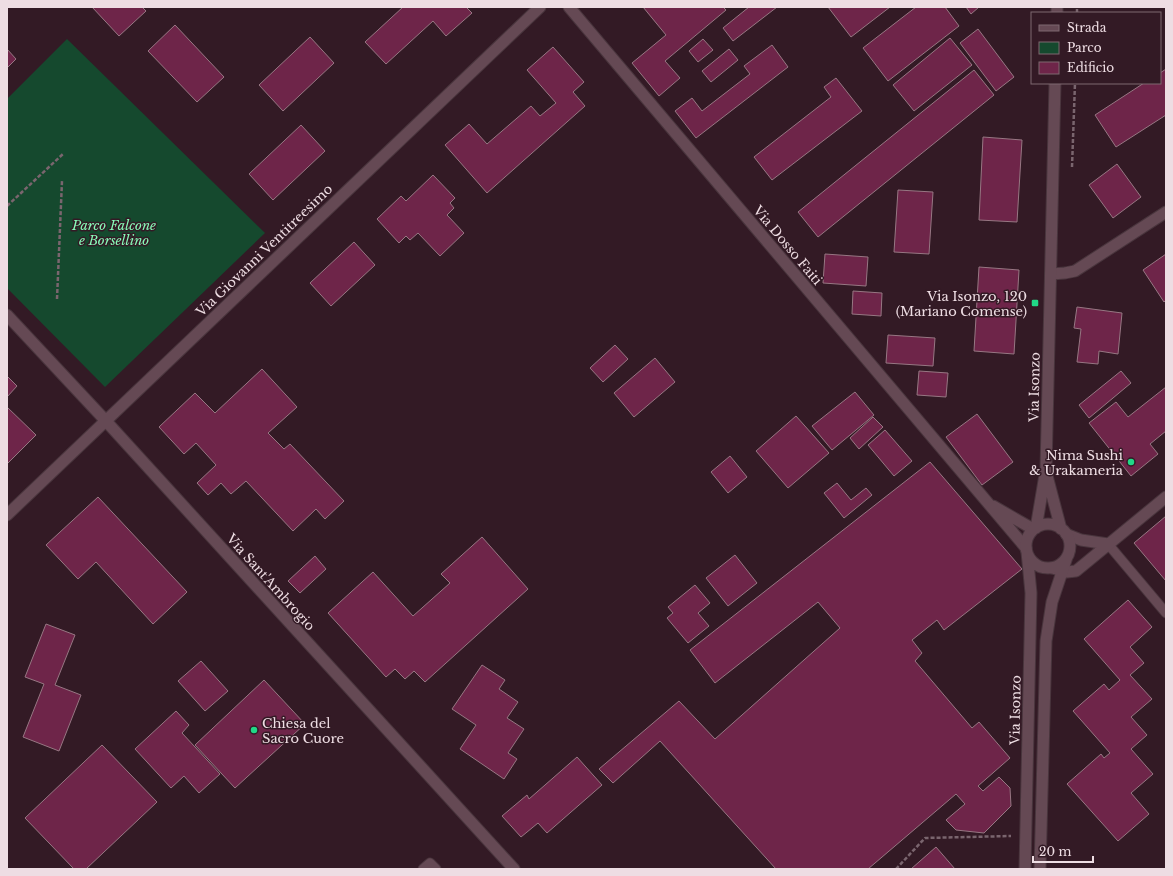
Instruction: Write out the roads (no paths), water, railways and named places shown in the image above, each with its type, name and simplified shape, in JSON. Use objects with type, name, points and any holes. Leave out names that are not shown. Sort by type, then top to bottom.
[{"type":"street","name":"Via Giovanni Ventitreesimo","points":[[7,514],[540,7]]},
{"type":"street","name":"Via Dosso Faiti","points":[[568,7],[1026,550]]},
{"type":"street","name":"Via Isonzo","points":[[1034,528],[1046,469],[1055,84]]},
{"type":"street","points":[[1051,274],[1065,273],[1080,268],[1166,212]]},
{"type":"street","name":"Via Sant'Ambrogio","points":[[7,315],[105,420],[514,869]]},
{"type":"street","name":"Via Isonzo","points":[[1046,469],[1063,531]]},
{"type":"street","points":[[1108,544],[1081,540],[1054,525],[1047,524],[1034,528],[1027,540],[1026,550],[1030,559],[1040,566],[1067,572],[1076,570],[1166,497]]},
{"type":"street","name":"Via Dosso Faiti","points":[[986,501],[1034,528]]},
{"type":"street","points":[[1040,869],[1046,641],[1057,569],[1067,557],[1069,550],[1069,540],[1063,531]]},
{"type":"street","name":"Via Isonzo","points":[[1025,869],[1031,593],[1026,550]]},
{"type":"lane","points":[[1108,544],[1166,613]]},
{"type":"lane","points":[[423,869],[430,863],[436,869]]},
{"type":"place","name":"Via Isonzo, 120 (Mariano Comense)","points":[[1035,303]]},
{"type":"place","name":"Nima Sushi & Urakameria","points":[[1131,462]]},
{"type":"place","name":"Chiesa del Sacro Cuore","points":[[254,730]]},
{"type":"park label","name":"Parco Falcone e Borsellino","points":[[114,232]]}]
